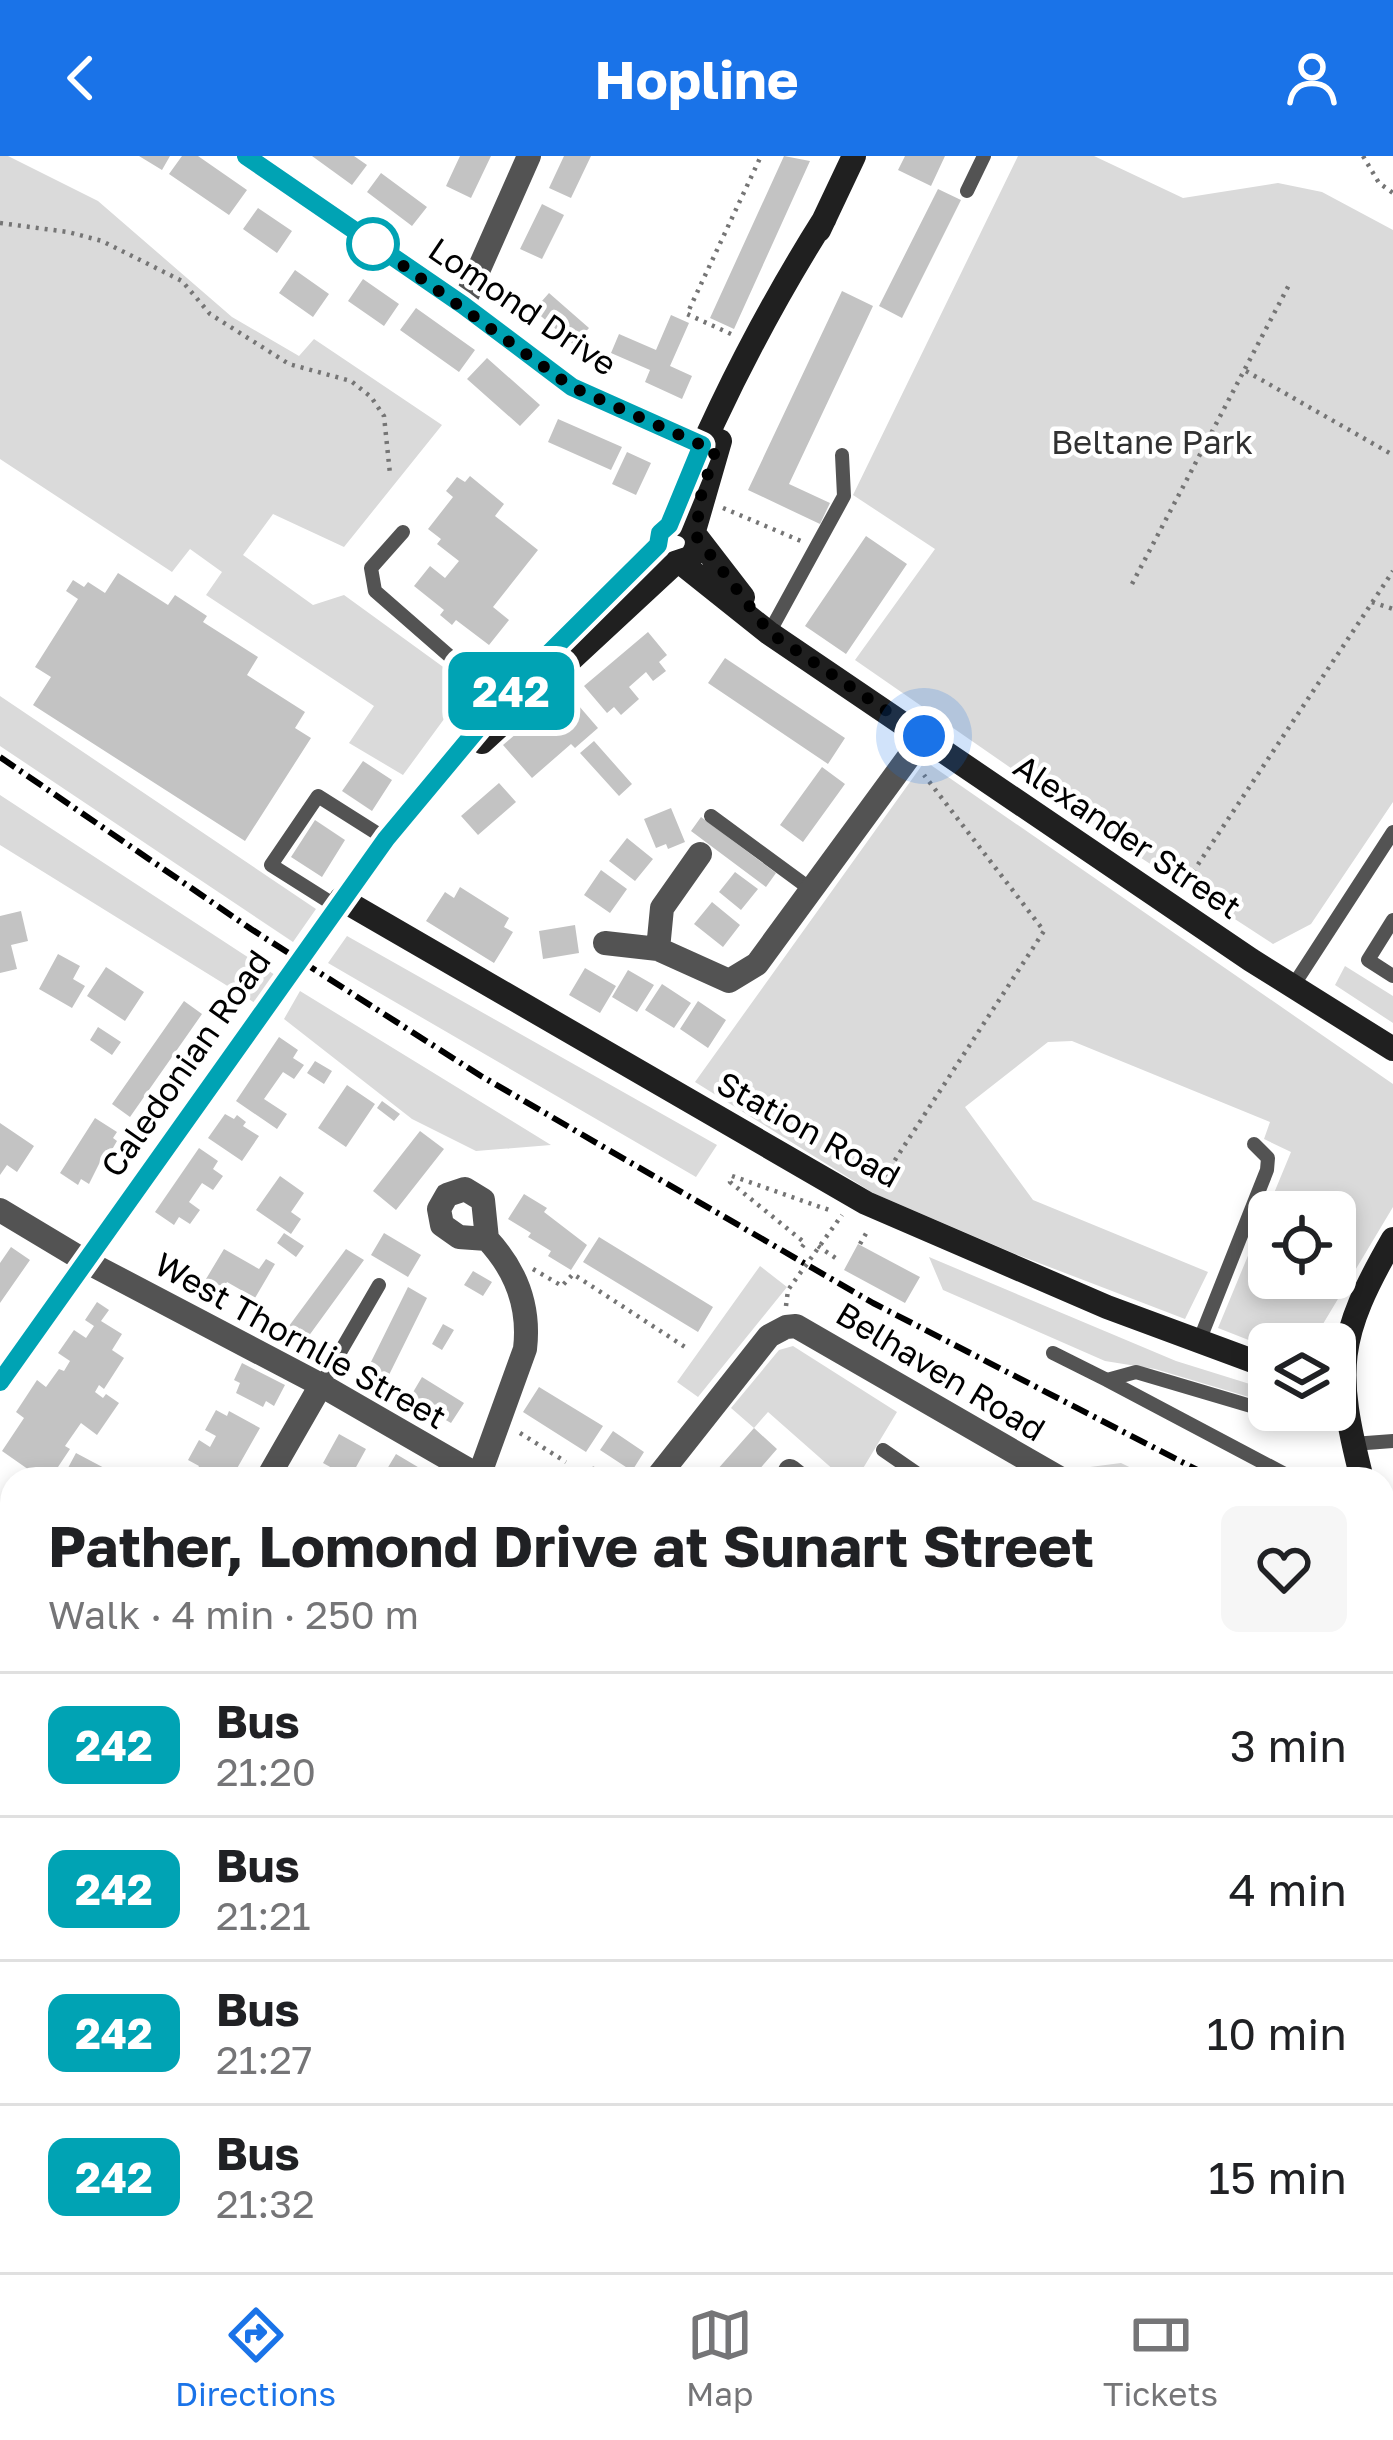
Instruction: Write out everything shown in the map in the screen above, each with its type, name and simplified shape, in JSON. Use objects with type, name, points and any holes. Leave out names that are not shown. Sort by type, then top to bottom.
[{"type":"street","name":"Lomond Drive","points":[[246,156],[463,305],[572,387],[708,448]]},
{"type":"street","points":[[463,305],[530,156]]},
{"type":"street","name":"Caledonian Road","points":[[430,787],[679,544],[700,499],[708,448],[854,156]]},
{"type":"street","name":"Caledonian Road","points":[[0,1382],[386,839],[501,701],[679,544],[708,448],[752,343],[825,218]]},
{"type":"street","name":"Alexander Street","points":[[679,544],[770,633],[916,745],[1393,1049]]},
{"type":"street","points":[[605,943],[658,949],[729,981],[757,964],[916,745]]},
{"type":"street","points":[[658,949],[662,908],[700,854]]},
{"type":"street","name":"Station Road","points":[[338,903],[866,1203],[1248,1360]]},
{"type":"street","name":"West Thornlie Street","points":[[0,1210],[462,1467]]},
{"type":"street","points":[[485,1467],[528,1327],[514,1277],[487,1239]]},
{"type":"street","points":[[1352,1323],[1393,1239]]},
{"type":"street","name":"Belhaven Road","points":[[665,1467],[741,1368],[769,1336],[786,1327],[810,1332],[1030,1467]]},
{"type":"street","points":[[274,1467],[321,1385]]},
{"type":"street","points":[[1350,1431],[1360,1467]]},
{"type":"lane","points":[[968,190],[984,156]]},
{"type":"lane","points":[[770,633],[844,496],[842,455]]},
{"type":"lane","points":[[403,532],[371,568],[375,591],[501,701]]},
{"type":"lane","points":[[338,903],[271,866],[318,796],[386,839]]},
{"type":"lane","points":[[711,817],[809,888]]},
{"type":"lane","points":[[1293,986],[1391,839]]},
{"type":"lane","points":[[1393,920],[1368,960],[1393,976]]},
{"type":"lane","points":[[1198,1343],[1268,1170],[1268,1158],[1254,1144]]},
{"type":"lane","points":[[321,1385],[379,1285]]},
{"type":"lane","points":[[1053,1353],[1271,1467]]},
{"type":"lane","points":[[1107,1380],[1136,1372],[1248,1405]]},
{"type":"lane","points":[[1353,1444],[1393,1441]]},
{"type":"lane","points":[[883,1450],[908,1467]]},
{"type":"path","points":[[752,343],[687,314],[761,156]]},
{"type":"path","points":[[1363,156],[1379,183],[1393,193]]},
{"type":"path","points":[[0,224],[102,241],[182,280],[210,314],[289,364],[351,381],[384,416],[390,474]]},
{"type":"path","points":[[1132,584],[1290,283]]},
{"type":"path","points":[[1246,371],[1393,455]]},
{"type":"path","points":[[700,499],[817,547]]},
{"type":"path","points":[[1183,886],[1393,571]]},
{"type":"path","points":[[1372,602],[1393,609]]},
{"type":"path","points":[[866,1203],[1044,931],[916,745]]},
{"type":"path","points":[[802,1247],[805,1244],[730,1182],[732,1176],[829,1210],[832,1204],[839,1207]]},
{"type":"path","points":[[788,1290],[841,1216]]},
{"type":"path","points":[[860,1244],[868,1229]]},
{"type":"path","points":[[818,1246],[837,1258]]},
{"type":"path","points":[[514,1277],[527,1265],[562,1286],[573,1274],[688,1349]]},
{"type":"path","points":[[500,1420],[566,1462]]},
{"type":"green space","points":[[0,156],[98,201],[232,317],[299,356],[314,339],[442,425],[344,547],[273,514],[243,555],[313,605],[344,595],[457,677],[458,700],[403,775],[349,743],[374,706],[206,595],[222,572],[190,549],[172,572],[0,459]]},
{"type":"green space","name":"Beltane Park","points":[[1018,156],[1094,156],[1183,198],[1278,183],[1322,192],[1393,230],[1393,802],[1311,924],[1273,944],[855,660],[935,549],[853,495]]},
{"type":"green space","points":[[0,696],[316,909],[293,942],[0,746]]},
{"type":"green space","points":[[925,761],[1393,1084],[1393,1207],[1356,1269],[1356,1191],[1275,1191],[1291,1152],[1264,1139],[1270,1122],[1072,1041],[1048,1042],[965,1107],[1033,1200],[1208,1272],[1185,1319],[873,1193],[695,1082]]},
{"type":"green space","points":[[0,795],[275,975],[255,1003],[0,845]]},
{"type":"green space","points":[[347,936],[717,1145],[696,1177],[328,963]]},
{"type":"green space","points":[[1345,966],[1393,996],[1393,1023],[1335,985]]},
{"type":"green space","points":[[300,991],[551,1145],[476,1151],[412,1119],[284,1019]]},
{"type":"green space","points":[[1248,1256],[1248,1299],[1338,1299],[1324,1323],[1248,1323],[1248,1340],[1218,1328]]},
{"type":"green space","points":[[929,1257],[1176,1361],[1248,1383],[1248,1397],[1155,1369],[1105,1361],[943,1290]]},
{"type":"green space","points":[[760,1266],[787,1287],[698,1397],[677,1382]]},
{"type":"green space","points":[[793,1346],[897,1412],[864,1467],[830,1467],[768,1412],[754,1428],[731,1408],[779,1350]]},
{"type":"building","points":[[139,156],[170,156],[162,170]]},
{"type":"building","points":[[182,156],[198,156],[247,190],[229,215],[169,174]]},
{"type":"building","points":[[312,156],[354,156],[367,165],[352,185]]},
{"type":"building","points":[[460,156],[491,156],[471,198],[446,186]]},
{"type":"building","points":[[564,156],[591,156],[571,198],[549,188]]},
{"type":"building","points":[[784,156],[810,161],[734,329],[710,318]]},
{"type":"building","points":[[905,156],[945,156],[931,186],[898,170]]},
{"type":"building","points":[[381,173],[427,207],[412,226],[367,192]]},
{"type":"building","points":[[938,189],[961,200],[902,318],[879,306]]},
{"type":"building","points":[[542,204],[564,215],[542,259],[520,249]]},
{"type":"building","points":[[258,208],[292,231],[277,253],[243,229]]},
{"type":"building","points":[[295,270],[329,294],[313,317],[279,293]]},
{"type":"building","points":[[363,279],[399,304],[384,326],[348,301]]},
{"type":"building","points":[[842,291],[873,306],[789,484],[830,503],[820,524],[748,490]]},
{"type":"building","points":[[549,293],[589,328],[574,345],[534,310]]},
{"type":"building","points":[[416,308],[475,350],[459,372],[400,330]]},
{"type":"building","points":[[671,315],[689,323],[670,366],[692,376],[682,399],[645,382],[650,370],[611,353],[619,334],[656,350]]},
{"type":"building","points":[[487,358],[540,405],[520,426],[467,379]]},
{"type":"building","points":[[558,419],[622,447],[611,470],[548,442]]},
{"type":"building","points":[[627,452],[651,463],[636,495],[612,484]]},
{"type":"building","points":[[470,476],[504,504],[495,516],[538,550],[493,607],[509,620],[489,645],[456,620],[452,625],[440,615],[444,610],[414,586],[430,566],[445,578],[459,561],[437,544],[441,539],[428,529],[453,497],[446,491],[457,477],[465,482]]},
{"type":"building","points":[[866,536],[907,564],[846,654],[805,626]]},
{"type":"building","points":[[118,573],[168,605],[175,595],[207,616],[203,622],[258,657],[247,675],[305,712],[295,728],[311,738],[245,841],[33,705],[51,677],[35,667],[78,599],[66,591],[73,580],[84,587],[88,582],[105,593]]},
{"type":"building","points":[[648,632],[667,655],[659,662],[666,671],[653,681],[646,672],[629,687],[639,699],[621,715],[614,707],[607,713],[584,686]]},
{"type":"building","points":[[725,658],[845,738],[828,764],[708,683]]},
{"type":"building","points":[[566,691],[598,728],[532,778],[503,745]]},
{"type":"building","points":[[594,741],[632,784],[619,796],[580,753]]},
{"type":"building","points":[[363,761],[392,780],[372,811],[342,791]]},
{"type":"building","points":[[822,767],[845,784],[803,842],[780,825]]},
{"type":"building","points":[[499,783],[516,802],[478,835],[461,816]]},
{"type":"building","points":[[671,808],[685,842],[656,848],[644,819]]},
{"type":"building","points":[[701,817],[776,873],[766,887],[691,831]]},
{"type":"building","points":[[315,820],[345,840],[322,877],[291,857]]},
{"type":"building","points":[[627,838],[653,859],[635,881],[609,861]]},
{"type":"building","points":[[601,870],[627,889],[610,913],[584,895]]},
{"type":"building","points":[[735,872],[758,889],[741,910],[719,892]]},
{"type":"building","points":[[460,887],[509,918],[504,927],[513,932],[494,963],[426,921],[445,892],[454,898]]},
{"type":"building","points":[[712,902],[740,925],[723,947],[694,924]]},
{"type":"building","points":[[21,911],[28,941],[11,945],[17,969],[0,973],[0,916]]},
{"type":"building","points":[[575,925],[579,953],[543,959],[539,931]]},
{"type":"building","points":[[58,954],[80,966],[73,979],[85,986],[72,1008],[39,989]]},
{"type":"building","points":[[106,967],[144,992],[125,1021],[87,996]]},
{"type":"building","points":[[585,968],[616,986],[600,1013],[569,995]]},
{"type":"building","points":[[628,970],[654,985],[637,1012],[612,997]]},
{"type":"building","points":[[662,984],[691,1003],[674,1028],[645,1010]]},
{"type":"building","points":[[184,1001],[202,1014],[130,1117],[112,1104]]},
{"type":"building","points":[[698,1001],[726,1020],[708,1048],[680,1029]]},
{"type":"building","points":[[98,1027],[121,1042],[112,1055],[90,1040]]},
{"type":"building","points":[[279,1037],[298,1050],[293,1058],[304,1065],[294,1079],[283,1072],[264,1099],[287,1114],[277,1129],[236,1101]]},
{"type":"building","points":[[315,1061],[332,1071],[324,1084],[307,1073]]},
{"type":"building","points":[[347,1085],[375,1104],[346,1147],[318,1128]]},
{"type":"building","points":[[382,1101],[400,1114],[394,1121],[377,1108]]},
{"type":"building","points":[[225,1114],[234,1119],[237,1115],[246,1122],[243,1126],[259,1136],[242,1161],[208,1138]]},
{"type":"building","points":[[95,1118],[117,1132],[113,1138],[117,1141],[110,1153],[106,1150],[89,1184],[81,1179],[78,1185],[60,1173]]},
{"type":"building","points":[[0,1123],[34,1146],[17,1172],[7,1165],[0,1175]]},
{"type":"building","points":[[420,1131],[444,1149],[396,1210],[373,1191]]},
{"type":"building","points":[[199,1148],[218,1161],[213,1169],[223,1176],[213,1190],[202,1183],[189,1202],[200,1210],[190,1224],[179,1217],[174,1225],[155,1212]]},
{"type":"building","points":[[280,1176],[304,1193],[291,1212],[301,1219],[291,1234],[256,1210]]},
{"type":"building","points":[[524,1194],[587,1245],[571,1270],[508,1219]]},
{"type":"building","points":[[284,1233],[304,1246],[296,1257],[277,1243]]},
{"type":"building","points":[[384,1233],[421,1255],[408,1277],[371,1255]]},
{"type":"building","points":[[599,1237],[713,1307],[698,1332],[583,1262]]},
{"type":"building","points":[[858,1244],[920,1277],[905,1303],[844,1270]]},
{"type":"building","points":[[11,1247],[30,1260],[0,1303],[0,1263]]},
{"type":"building","points":[[224,1249],[259,1269],[266,1259],[275,1264],[255,1298],[227,1282],[223,1289],[206,1279]]},
{"type":"building","points":[[346,1249],[364,1260],[308,1337],[289,1326]]},
{"type":"building","points":[[473,1271],[492,1282],[483,1296],[464,1285]]},
{"type":"building","points":[[408,1287],[427,1298],[385,1383],[366,1372]]},
{"type":"building","points":[[97,1302],[109,1310],[101,1321],[122,1334],[112,1350],[124,1358],[104,1389],[99,1385],[95,1392],[119,1403],[97,1435],[81,1423],[58,1467],[25,1467],[2,1451],[24,1418],[16,1412],[37,1380],[46,1387],[59,1369],[64,1371],[70,1361],[58,1353],[74,1330],[86,1338],[94,1326],[85,1320]]},
{"type":"building","points":[[443,1324],[454,1330],[442,1350],[432,1344]]},
{"type":"building","points":[[242,1363],[285,1385],[274,1406],[266,1401],[263,1407],[236,1393],[240,1383],[234,1380]]},
{"type":"building","points":[[422,1377],[464,1403],[451,1423],[409,1399]]},
{"type":"building","points":[[539,1387],[603,1426],[586,1452],[523,1412]]},
{"type":"building","points":[[216,1410],[227,1416],[229,1411],[260,1428],[238,1467],[198,1467],[188,1460],[199,1440],[210,1447],[216,1436],[205,1430]]},
{"type":"building","points":[[754,1428],[777,1449],[761,1467],[720,1467]]},
{"type":"building","points":[[613,1431],[644,1452],[635,1467],[626,1467],[600,1450]]},
{"type":"building","points":[[339,1434],[366,1449],[356,1467],[323,1463]]},
{"type":"building","points":[[76,1453],[102,1467],[68,1467]]},
{"type":"building","points":[[396,1454],[418,1467],[388,1467]]},
{"type":"railway","points":[[0,757],[251,929],[481,1076],[873,1303],[1192,1467]]},
{"type":"bus line","name":"242","points":[[0,1382],[386,839],[501,701],[658,545],[702,445],[572,387],[463,305],[246,156]]},
{"type":"route","points":[[373,244],[362,236],[572,387],[715,451],[700,499],[696,536],[770,633],[924,736]]}]
